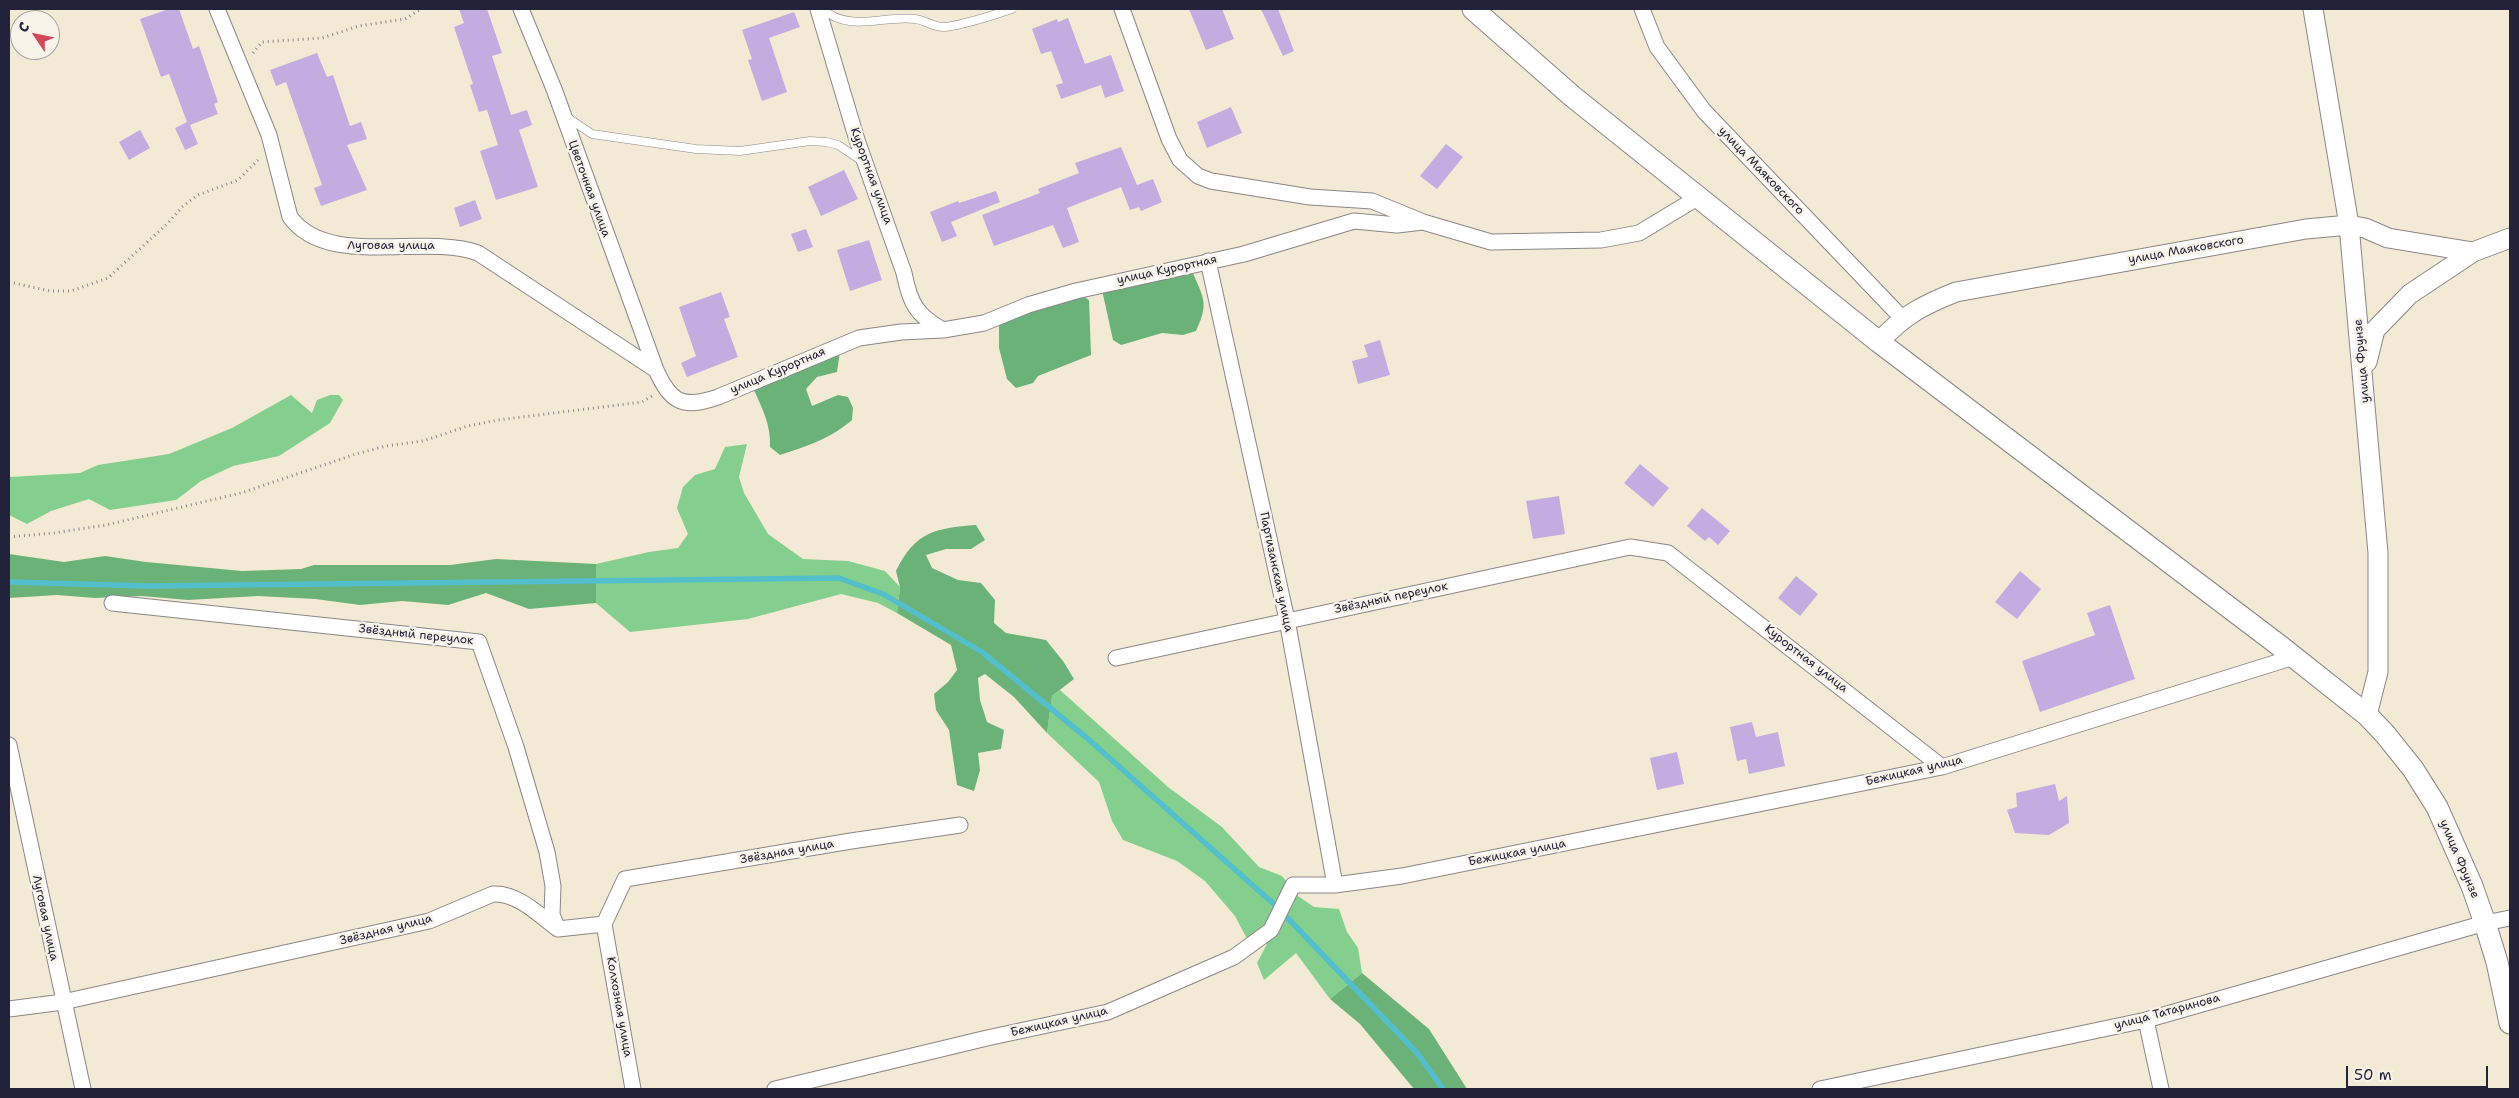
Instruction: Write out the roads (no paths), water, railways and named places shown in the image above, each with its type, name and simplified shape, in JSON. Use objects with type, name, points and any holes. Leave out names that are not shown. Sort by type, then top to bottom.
[{"type":"main road","name":"улица Фрунзе","points":[[1473,9],[1572,96],[1879,342],[2367,715],[2407,762],[2437,807],[2472,886],[2485,922],[2497,962],[2510,1024]]},
{"type":"street","name":"Луговая улица","points":[[217,9],[269,135],[290,217],[297,227],[309,235],[333,244],[354,248],[443,246],[461,247],[478,253],[656,370]]},
{"type":"street","name":"Цветочная улица","points":[[521,9],[554,90],[656,370]]},
{"type":"street","name":"Курортная улица","points":[[820,9],[857,140],[904,273],[909,295],[916,309],[926,320],[943,330]]},
{"type":"street","points":[[1122,9],[1169,139],[1180,160],[1198,176],[1211,181],[1310,197],[1372,201],[1423,222]]},
{"type":"street","name":"улица Маяковского","points":[[1642,9],[1657,47],[1704,111],[1902,318]]},
{"type":"street","name":"улица Фрунзе","points":[[2313,9],[2348,225],[2364,375],[2378,563],[2378,672],[2367,715]]},
{"type":"street","name":"улица Курортная","points":[[656,370],[664,388],[684,403],[697,404],[859,338],[901,332],[943,330],[984,323],[1028,305],[1076,290],[1244,254],[1354,221],[1397,225],[1423,222],[1491,242],[1601,240],[1639,233],[1697,198]]},
{"type":"street","name":"улица Маяковского","points":[[1879,342],[1902,318],[1926,304],[1956,292],[2306,229],[2348,225],[2365,228],[2388,238],[2473,252]]},
{"type":"street","points":[[2364,375],[2375,330],[2410,294],[2473,252],[2510,238]]},
{"type":"street","name":"Партизанская улица","points":[[1208,261],[1287,620],[1335,885]]},
{"type":"street","name":"Звёздный переулок","points":[[1116,658],[1630,547],[1668,553]]},
{"type":"street","name":"Курортная улица","points":[[1668,553],[1942,767]]},
{"type":"street","name":"Звёздный переулок","points":[[112,603],[479,642],[516,747],[547,852],[553,886],[552,915],[558,929]]},
{"type":"street","name":"Бежицкая улица","points":[[775,1089],[987,1038],[1108,1012],[1234,957],[1271,930],[1293,885],[1335,885],[1402,876],[1942,767],[2294,658]]},
{"type":"street","name":"Луговая улица","points":[[9,745],[62,1002],[83,1089]]},
{"type":"street","name":"Звёздная улица","points":[[604,924],[625,879],[850,841],[960,826]]},
{"type":"street","name":"Звёздная улица","points":[[9,1009],[62,1002],[429,921],[493,894],[504,893],[558,929]]},
{"type":"street","name":"улица Татаринова","points":[[1820,1089],[1893,1082],[2146,1020],[2485,922],[2510,918]]},
{"type":"street","points":[[558,929],[604,924]]},
{"type":"street","name":"Колхозная улица","points":[[604,924],[633,1089]]},
{"type":"street","points":[[2146,1020],[2161,1089]]},
{"type":"lane","points":[[820,9],[843,21],[858,23],[916,18],[942,27],[976,21],[1012,9]]},
{"type":"lane","points":[[554,90],[568,118],[592,134],[696,149],[740,151],[810,141],[826,142],[838,145],[866,163]]},
{"type":"waterway","points":[[9,582],[149,586],[839,578],[883,594],[982,652],[1087,738],[1276,906],[1418,1054],[1443,1089]]}]
